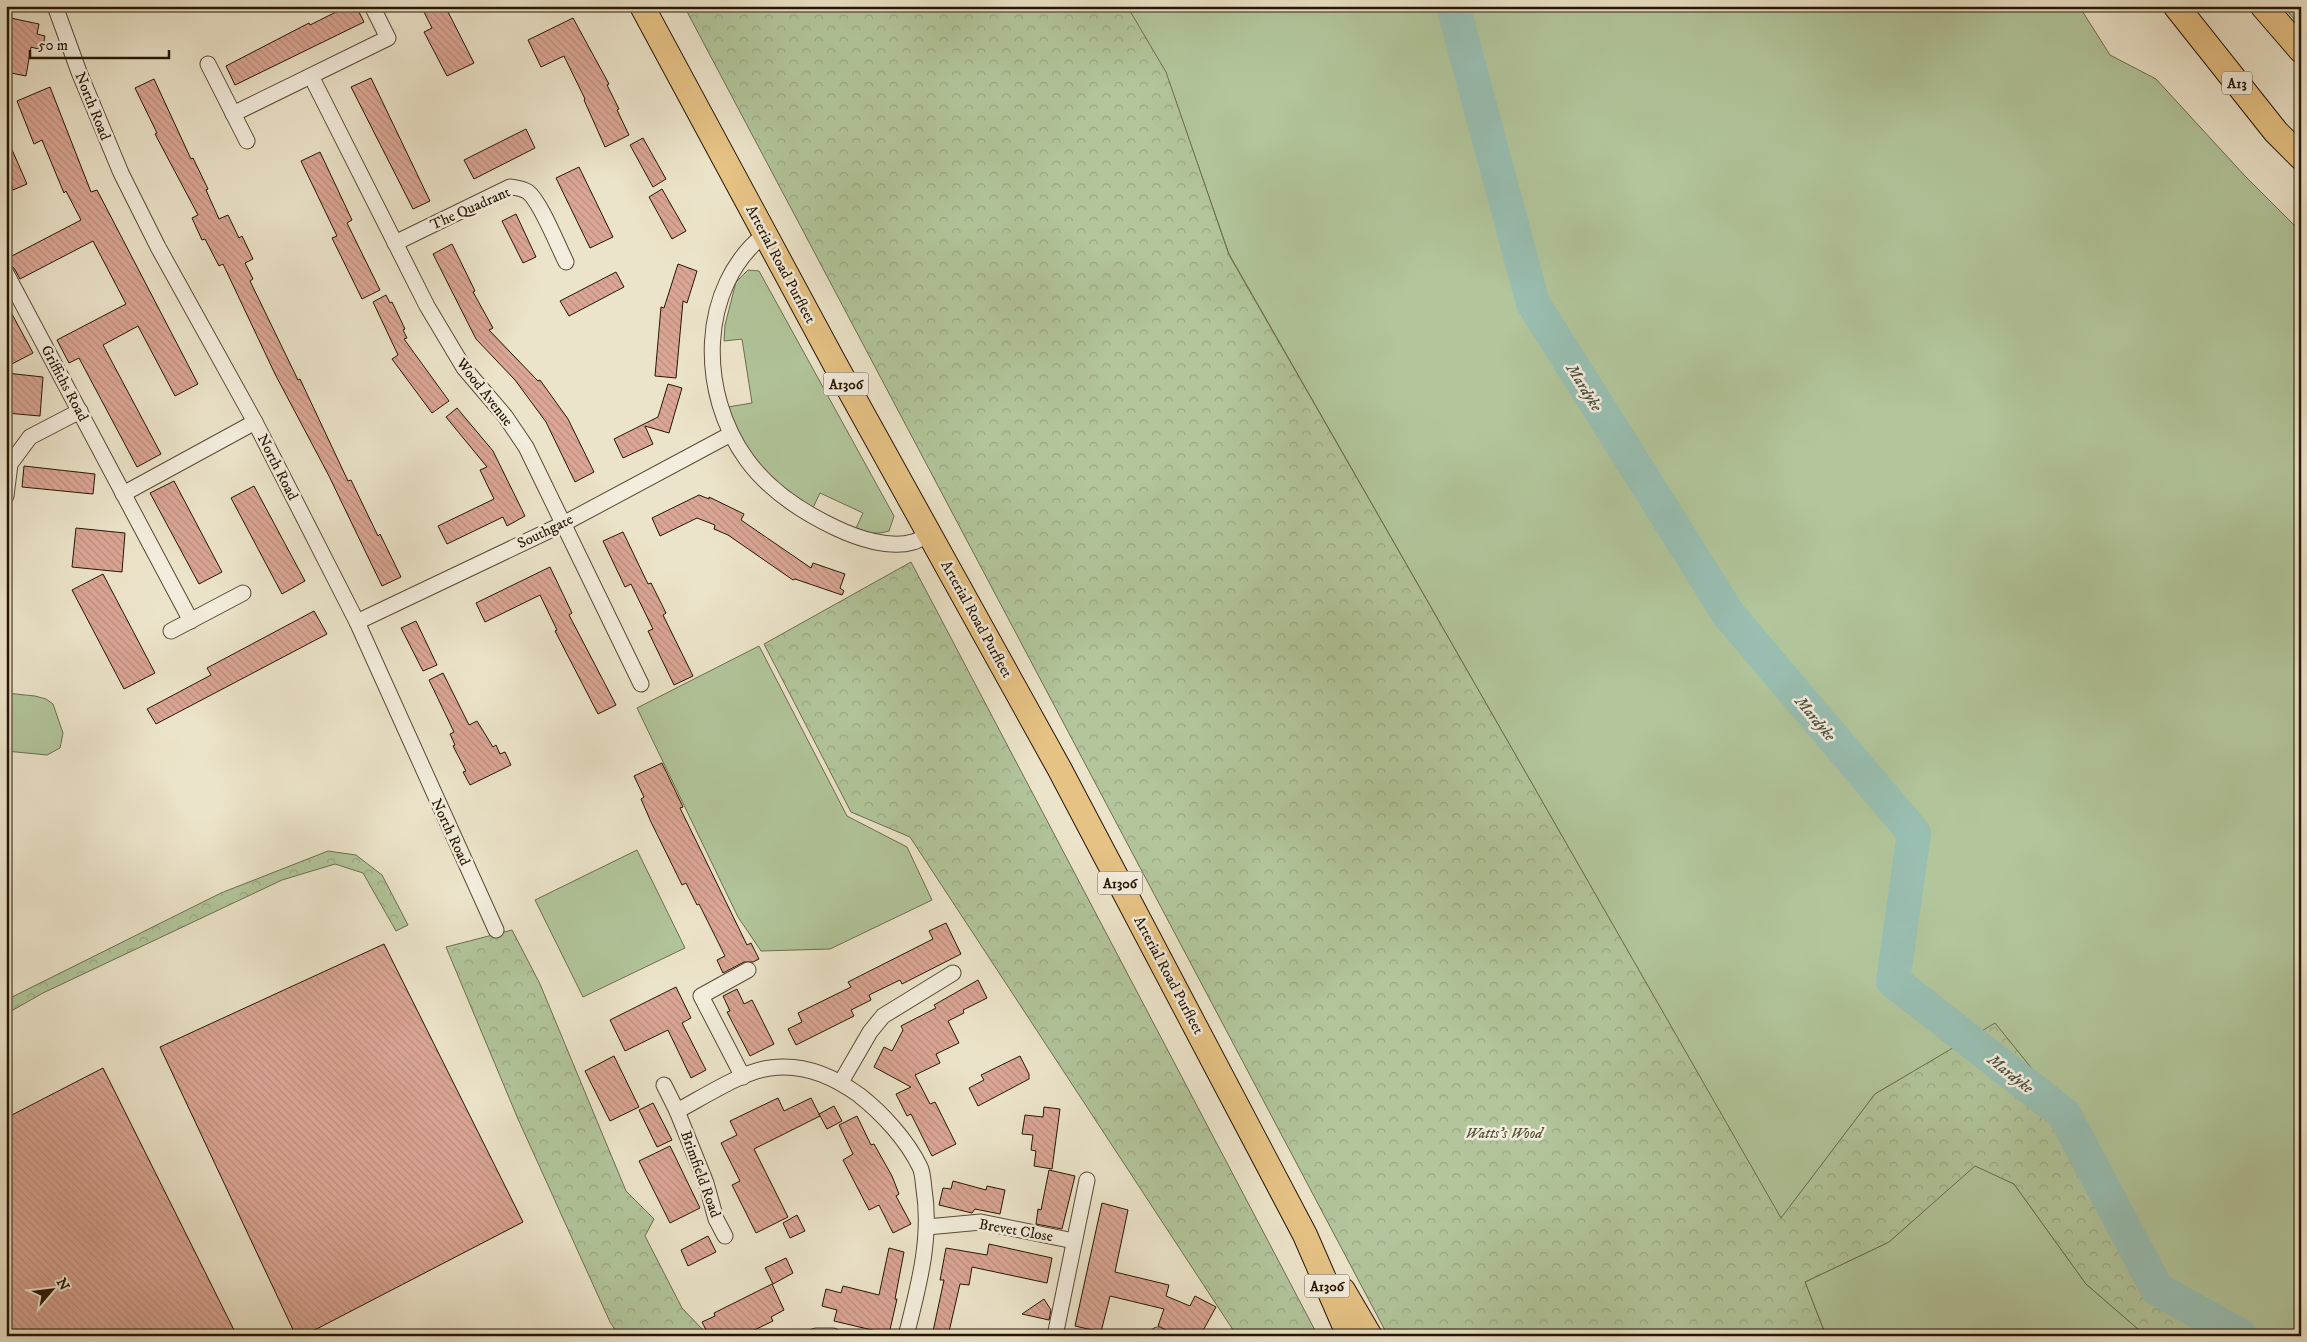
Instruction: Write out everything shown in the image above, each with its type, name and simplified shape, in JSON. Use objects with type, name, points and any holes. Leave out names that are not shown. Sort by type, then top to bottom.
[{"type":"highway","name":"A13","points":[[2176,6],[2276,132],[2301,157]]},
{"type":"highway","points":[[2264,6],[2301,50]]},
{"type":"main road","name":"Arterial Road Purfleet","points":[[642,6],[765,234],[1064,776],[1305,1236],[1349,1336]]},
{"type":"main road","name":"Arterial Road Purfleet","points":[[1305,1236],[1346,1296],[1368,1336]]},
{"type":"street","name":"North Road","points":[[55,6],[82,81],[121,174],[158,247],[255,422],[357,622],[496,930]]},
{"type":"street","points":[[234,114],[388,38],[372,6]]},
{"type":"street","points":[[208,64],[247,141]]},
{"type":"street","name":"Wood Avenue","points":[[310,76],[426,306],[464,368],[506,416],[526,447],[641,684]]},
{"type":"street","name":"The Quadrant","points":[[395,243],[510,187],[522,188],[537,203],[566,262]]},
{"type":"street","points":[[765,234],[750,246],[735,265],[722,294],[714,325],[712,352],[716,394],[731,434],[747,460],[767,482],[790,502],[818,520],[866,540],[892,543],[913,542],[929,533]]},
{"type":"street","name":"Griffiths Road","points":[[6,273],[191,621]]},
{"type":"street","points":[[6,496],[10,464],[30,437],[80,411]]},
{"type":"street","points":[[123,494],[255,422]]},
{"type":"street","name":"Southgate","points":[[357,622],[563,524],[731,434]]},
{"type":"street","points":[[171,631],[244,593]]},
{"type":"street","points":[[743,1077],[701,996],[748,970]]},
{"type":"street","points":[[841,1082],[870,1032],[883,1016],[953,973]]},
{"type":"street","name":"Brimfield Road","points":[[678,1111],[743,1077],[770,1068],[806,1068],[841,1082],[869,1103],[902,1139],[920,1168],[927,1227],[922,1269],[906,1336]]},
{"type":"street","name":"Brimfield Road","points":[[664,1085],[678,1111],[706,1184],[716,1219],[725,1236]]},
{"type":"street","name":"Brevet Close","points":[[1054,1336],[1086,1180]]},
{"type":"street","name":"Brevet Close","points":[[927,1227],[981,1222],[1074,1241]]},
{"type":"street","points":[[816,1336],[833,1336]]},
{"type":"green space","name":"Watts's Wood","points":[[684,6],[1127,6],[1166,72],[1229,255],[1781,1218],[1875,1094],[1995,1023],[2063,1107],[2173,1285],[2267,1336],[2146,1336],[2086,1284],[2014,1184],[1975,1166],[1889,1242],[1805,1282],[1826,1336],[1388,1336]]},
{"type":"green space","points":[[1126,6],[2079,6],[2110,55],[2156,79],[2245,176],[2301,232],[2301,1336],[2267,1336],[2173,1285],[2063,1107],[1995,1024],[1875,1094],[1781,1219],[1229,254],[1169,82]]},
{"type":"green space","points":[[2283,6],[2301,6],[2301,27]]},
{"type":"green space","points":[[748,270],[759,271],[894,516],[889,531],[872,533],[856,528],[863,513],[820,493],[811,512],[767,479],[736,432],[728,407],[752,403],[742,339],[724,341],[725,325],[736,282]]},
{"type":"green space","points":[[911,562],[1318,1336],[1237,1336],[910,837],[851,812],[764,644]]},
{"type":"green space","points":[[759,646],[847,816],[907,847],[932,900],[830,949],[761,951],[738,917],[637,708]]},
{"type":"green space","points":[[6,693],[35,696],[46,699],[53,704],[63,733],[60,748],[47,755],[6,751]]},
{"type":"green space","points":[[637,850],[685,948],[583,997],[535,900]]},
{"type":"green space","points":[[328,851],[356,855],[382,875],[408,925],[396,931],[363,873],[335,864],[282,880],[43,993],[6,1014],[6,1000],[221,893]]},
{"type":"green space","points":[[512,930],[540,984],[626,1191],[654,1219],[645,1236],[682,1308],[703,1330],[705,1336],[619,1336],[610,1322],[518,1119],[446,947]]},
{"type":"green space","points":[[1975,1165],[2014,1184],[2086,1284],[2146,1336],[1826,1336],[1805,1282],[1889,1242]]},
{"type":"building","points":[[348,6],[356,6],[364,22],[235,85],[226,66],[309,23],[310,25]]},
{"type":"building","points":[[421,6],[445,6],[474,63],[447,76],[424,32],[432,28]]},
{"type":"building","points":[[6,17],[39,24],[37,34],[45,36],[42,50],[31,47],[26,76],[6,72]]},
{"type":"building","points":[[573,18],[609,84],[607,85],[629,135],[605,147],[564,56],[541,67],[528,40]]},
{"type":"building","points":[[371,78],[430,201],[413,209],[351,87]]},
{"type":"building","points":[[154,79],[191,159],[193,158],[208,189],[206,190],[219,219],[228,215],[239,238],[242,236],[253,259],[245,263],[253,279],[250,281],[298,380],[300,379],[348,481],[351,480],[378,536],[380,534],[401,577],[382,586],[329,476],[275,374],[223,264],[219,266],[205,239],[202,240],[192,218],[198,215],[155,134],[157,133],[135,88]]},
{"type":"building","points":[[50,87],[91,192],[97,190],[198,384],[175,396],[138,326],[103,345],[161,454],[137,467],[79,358],[69,363],[57,340],[126,304],[93,241],[20,279],[14,268],[6,264],[6,259],[81,220],[66,191],[64,193],[42,140],[34,144],[17,101]]},
{"type":"building","points":[[526,129],[535,148],[474,179],[464,160]]},
{"type":"building","points":[[6,136],[27,184],[13,190],[6,173]]},
{"type":"building","points":[[643,138],[666,179],[653,187],[630,145]]},
{"type":"building","points":[[320,152],[352,220],[347,223],[380,290],[362,299],[332,238],[337,236],[301,161]]},
{"type":"building","points":[[579,167],[613,237],[590,248],[556,178]]},
{"type":"building","points":[[662,189],[686,231],[672,239],[649,197]]},
{"type":"building","points":[[516,214],[536,257],[523,263],[502,221]]},
{"type":"building","points":[[452,244],[475,291],[473,292],[493,328],[489,330],[538,381],[540,380],[568,419],[594,472],[575,482],[546,422],[515,380],[476,339],[433,254]]},
{"type":"building","points":[[678,264],[697,271],[687,303],[683,301],[676,378],[655,376],[661,307],[664,308]]},
{"type":"building","points":[[616,272],[624,287],[569,316],[560,301]]},
{"type":"building","points":[[386,295],[390,303],[392,302],[405,329],[403,330],[407,338],[404,339],[449,401],[432,413],[392,359],[398,355],[373,302]]},
{"type":"building","points":[[6,303],[33,353],[6,367]]},
{"type":"building","points":[[6,373],[43,377],[40,416],[6,413]]},
{"type":"building","points":[[668,384],[682,388],[669,433],[645,426],[653,444],[623,458],[614,439],[658,417]]},
{"type":"building","points":[[457,408],[493,451],[525,516],[507,526],[503,517],[447,544],[438,526],[494,499],[480,470],[487,467],[446,417]]},
{"type":"building","points":[[24,466],[95,474],[93,494],[22,487]]},
{"type":"building","points":[[174,481],[222,572],[199,584],[150,493]]},
{"type":"building","points":[[254,486],[305,581],[282,594],[231,498]]},
{"type":"building","points":[[699,495],[709,499],[709,497],[744,514],[741,520],[811,568],[813,563],[845,574],[840,588],[844,591],[842,595],[795,579],[793,580],[728,535],[714,529],[715,525],[697,518],[660,536],[652,518]]},
{"type":"building","points":[[76,528],[125,533],[122,572],[72,567]]},
{"type":"building","points":[[623,532],[648,584],[651,583],[666,613],[663,615],[693,676],[674,685],[648,631],[653,629],[631,584],[625,587],[603,541]]},
{"type":"building","points":[[550,567],[572,613],[569,615],[616,705],[598,714],[555,631],[557,630],[540,595],[485,622],[476,603]]},
{"type":"building","points":[[103,574],[155,673],[124,689],[72,590]]},
{"type":"building","points":[[314,611],[327,634],[156,724],[147,709],[211,675],[207,668]]},
{"type":"building","points":[[416,621],[437,665],[423,671],[401,628]]},
{"type":"building","points":[[443,673],[469,725],[477,721],[493,747],[496,745],[500,754],[505,752],[511,765],[470,785],[463,772],[466,771],[453,746],[455,745],[450,734],[454,732],[429,680]]},
{"type":"building","points":[[662,763],[683,807],[680,808],[747,945],[751,943],[759,959],[753,962],[744,962],[723,973],[717,960],[725,956],[699,904],[697,905],[686,883],[682,885],[651,822],[641,799],[644,797],[634,776]]},
{"type":"building","points":[[946,923],[961,954],[902,984],[900,980],[869,995],[871,1000],[851,1010],[854,1016],[796,1045],[788,1029],[802,1022],[798,1013],[851,987],[848,982],[933,939],[929,931]]},
{"type":"building","points":[[384,944],[523,1222],[303,1336],[296,1336],[160,1047]]},
{"type":"building","points":[[978,980],[987,998],[963,1010],[964,1013],[948,1021],[959,1043],[936,1054],[940,1063],[915,1075],[930,1104],[935,1102],[956,1144],[932,1156],[911,1114],[907,1116],[896,1094],[911,1087],[874,1067],[884,1047],[892,1051],[903,1030],[901,1026],[936,1008],[934,1005]]},
{"type":"building","points":[[676,987],[691,1018],[682,1023],[706,1070],[691,1078],[668,1030],[625,1051],[610,1020]]},
{"type":"building","points":[[737,989],[744,1004],[752,1000],[774,1044],[750,1056],[727,1012],[730,1011],[723,996]]},
{"type":"building","points":[[614,1056],[639,1107],[610,1121],[585,1071]]},
{"type":"building","points":[[1020,1056],[1029,1074],[1029,1079],[978,1106],[969,1088],[984,1080],[981,1075]]},
{"type":"building","points":[[103,1068],[237,1336],[6,1336],[6,1118]]},
{"type":"building","points":[[778,1098],[784,1111],[811,1098],[820,1116],[754,1149],[788,1217],[756,1233],[732,1185],[740,1181],[721,1143],[737,1135],[730,1121]]},
{"type":"building","points":[[653,1103],[672,1140],[657,1147],[639,1110]]},
{"type":"building","points":[[834,1106],[842,1121],[827,1129],[819,1114]]},
{"type":"building","points":[[1044,1107],[1060,1109],[1052,1169],[1034,1166],[1036,1151],[1031,1150],[1033,1135],[1022,1134],[1025,1115],[1043,1117]]},
{"type":"building","points":[[857,1116],[871,1145],[874,1144],[892,1176],[899,1194],[896,1196],[911,1224],[893,1233],[879,1205],[869,1210],[843,1160],[853,1154],[839,1125]]},
{"type":"building","points":[[670,1146],[700,1208],[670,1223],[639,1161]]},
{"type":"building","points":[[1049,1170],[1075,1176],[1062,1229],[1036,1224],[1038,1209],[1041,1210]]},
{"type":"building","points":[[953,1181],[986,1190],[987,1186],[1005,1190],[1000,1214],[975,1209],[972,1213],[939,1205],[943,1188],[951,1189]]},
{"type":"building","points":[[1102,1203],[1128,1210],[1115,1272],[1169,1285],[1166,1296],[1190,1306],[1195,1296],[1216,1307],[1200,1336],[1167,1336],[1166,1330],[1158,1326],[1164,1309],[1110,1296],[1101,1332],[1075,1326]]},
{"type":"building","points":[[797,1215],[805,1231],[790,1238],[783,1223]]},
{"type":"building","points":[[708,1236],[716,1252],[688,1266],[681,1250]]},
{"type":"building","points":[[989,1244],[1052,1258],[1047,1283],[972,1267],[969,1285],[960,1284],[948,1336],[932,1336],[944,1280],[940,1280],[946,1248],[987,1255]]},
{"type":"building","points":[[889,1248],[904,1252],[895,1299],[897,1299],[889,1334],[834,1321],[837,1310],[822,1306],[826,1289],[841,1293],[843,1286],[879,1295]]},
{"type":"building","points":[[786,1258],[793,1273],[773,1284],[765,1268]]},
{"type":"building","points":[[772,1284],[784,1310],[771,1317],[773,1321],[742,1336],[709,1336],[702,1322],[715,1316],[714,1313]]},
{"type":"building","points":[[1044,1299],[1051,1310],[1049,1320],[1022,1314]]},
{"type":"waterway","name":"Mardyke","points":[[1453,6],[1533,303],[1729,615],[1914,833],[1893,981],[2064,1114],[2157,1289],[2241,1336]]}]
